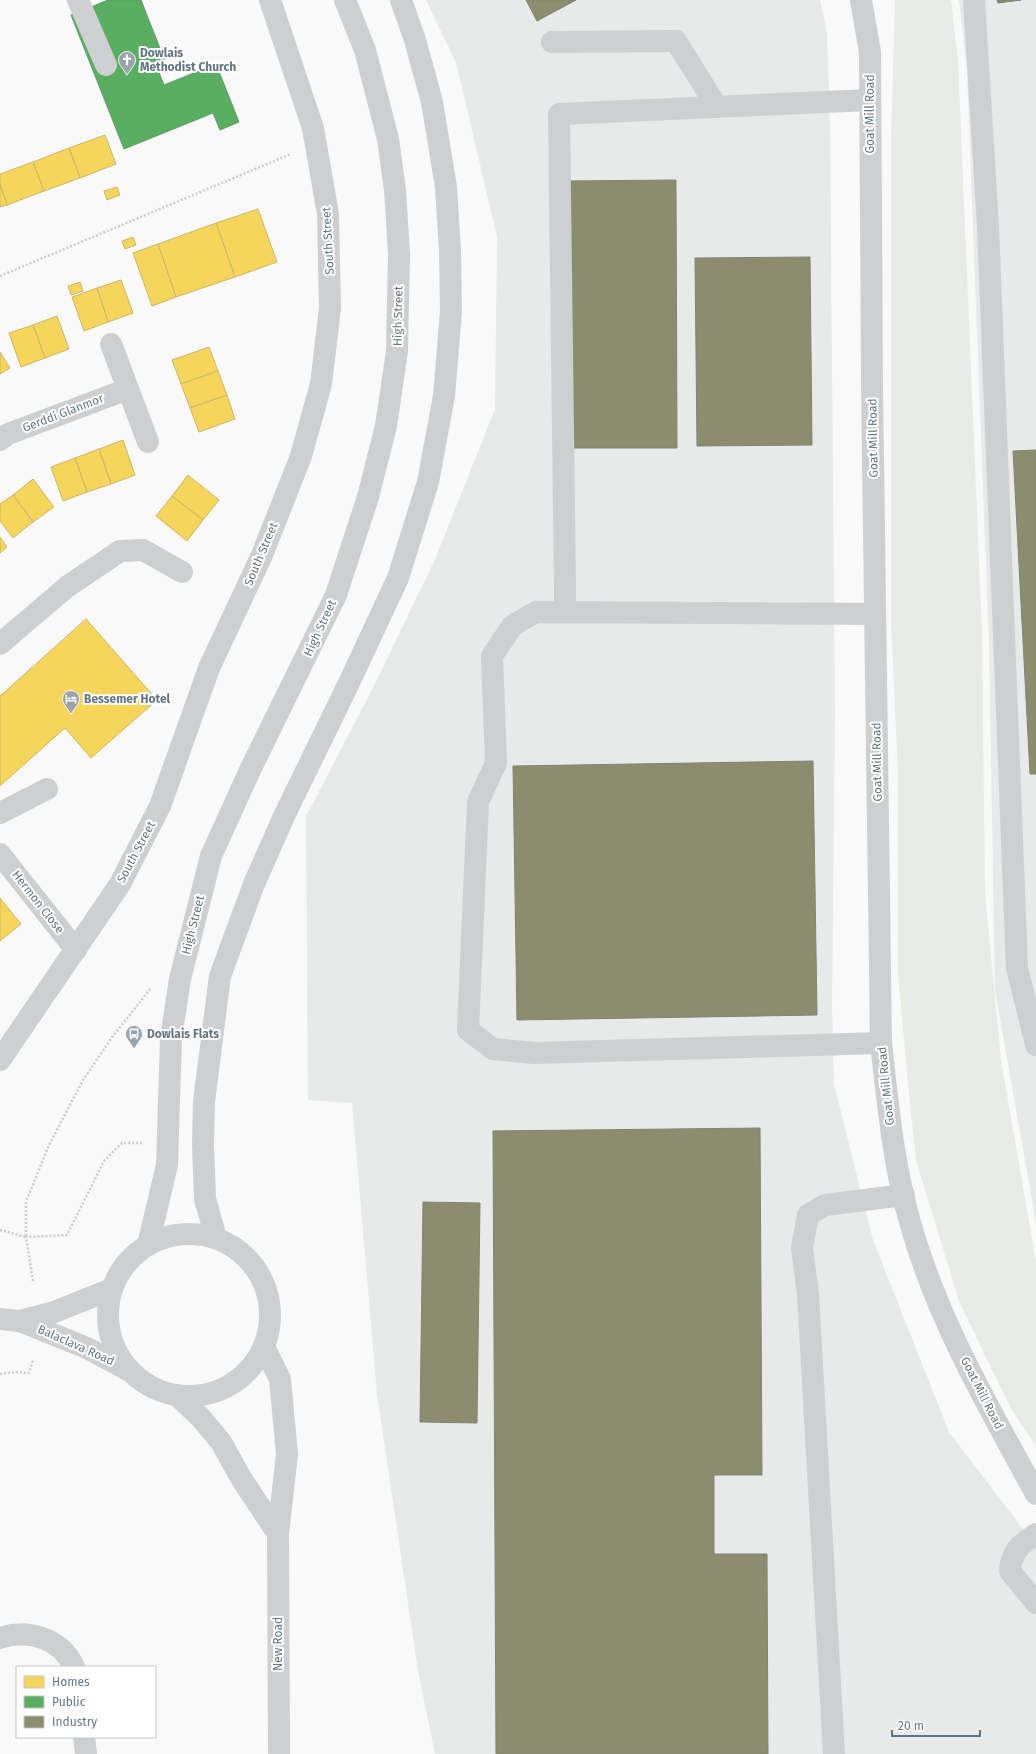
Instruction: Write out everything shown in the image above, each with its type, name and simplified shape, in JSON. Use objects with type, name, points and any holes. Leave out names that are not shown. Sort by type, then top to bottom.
[{"type":"street","points":[[78,0],[106,65]]},
{"type":"street","name":"South Street","points":[[0,1060],[120,884],[160,806],[210,668],[262,554],[301,456],[321,384],[330,308],[328,214],[313,128],[270,0]]},
{"type":"street","name":"High Street","points":[[148,1244],[166,1165],[171,1038],[180,979],[211,856],[251,768],[336,595],[368,497],[386,426],[397,352],[399,254],[396,190],[388,139],[365,50],[344,0]]},
{"type":"street","points":[[216,1238],[205,1198],[203,1144],[204,1100],[220,976],[254,884],[285,814],[398,578],[428,482],[444,396],[451,311],[450,251],[446,187],[432,102],[415,40],[401,0]]},
{"type":"street","name":"Goat Mill Road","points":[[861,0],[870,52],[874,614],[881,1043],[893,1147],[910,1222],[933,1291],[973,1379],[1036,1494]]},
{"type":"street","points":[[974,0],[988,226],[1017,968],[1036,1045]]},
{"type":"street","points":[[552,42],[676,41],[717,107]]},
{"type":"street","points":[[564,612],[566,588],[559,114],[870,100]]},
{"type":"street","points":[[111,344],[148,442]]},
{"type":"street","name":"Gerddi Glanmor","points":[[0,440],[15,431],[128,389]]},
{"type":"street","points":[[0,644],[68,586],[120,551],[143,550],[182,572]]},
{"type":"street","points":[[874,614],[536,612],[513,625],[492,656],[496,763],[478,802],[468,1030],[493,1049],[534,1052],[881,1043]]},
{"type":"street","points":[[0,813],[47,789]]},
{"type":"street","name":"Hermon Close","points":[[0,854],[76,950]]},
{"type":"street","points":[[834,1754],[808,1302],[802,1248],[808,1216],[825,1205],[904,1195]]},
{"type":"street","points":[[179,1234],[200,1234],[216,1238],[239,1250],[254,1266],[265,1284],[270,1305],[270,1326],[264,1347],[253,1365],[238,1380],[219,1391],[199,1396],[178,1396],[157,1390],[139,1380],[124,1364],[113,1346],[108,1325],[108,1304],[112,1289],[124,1264],[148,1244],[158,1239],[179,1234]]},
{"type":"street","name":"Balaclava Road","points":[[10,1320],[54,1312],[112,1289]]},
{"type":"street","name":"Balaclava Road","points":[[10,1320],[87,1348],[130,1371]]},
{"type":"street","name":"New Road","points":[[264,1347],[280,1379],[287,1454],[278,1534],[279,1754]]},
{"type":"street","points":[[178,1396],[201,1418],[221,1442],[241,1478],[278,1534]]},
{"type":"street","points":[[1036,1534],[1014,1552],[1010,1571],[1036,1603]]},
{"type":"street","points":[[0,1638],[10,1634],[27,1633],[42,1638],[62,1649],[73,1666]]},
{"type":"street","points":[[84,1738],[86,1754]]},
{"type":"path","points":[[0,276],[316,144]]},
{"type":"path","points":[[33,1281],[26,1237],[26,1202],[49,1145],[83,1080],[113,1036],[153,986]]},
{"type":"path","points":[[0,1230],[26,1237],[67,1235],[104,1161],[122,1143],[168,1143]]},
{"type":"path","points":[[0,1374],[15,1372],[29,1373],[32,1360]]},
{"type":"shaded area","points":[[426,0],[820,0],[827,33],[830,130],[835,714],[832,1006],[834,1084],[873,1240],[949,1432],[1036,1546],[1036,1754],[435,1754],[418,1671],[377,1394],[352,1103],[308,1100],[306,816],[373,688],[436,557],[495,409],[497,237],[456,62]]},
{"type":"shaded area","points":[[895,0],[951,0],[958,60],[982,633],[985,894],[1001,1060],[1036,1262],[1036,1446],[1011,1409],[959,1301],[916,1160],[909,1094],[898,974],[898,774],[891,619],[891,141]]},
{"type":"shaded area","points":[[959,0],[1036,0],[1036,1223],[995,990],[989,643],[967,72]]},
{"type":"building: Homes","points":[[105,135],[116,164],[80,178],[69,148]]},
{"type":"building: Homes","points":[[69,148],[80,178],[44,191],[33,162]]},
{"type":"building: Homes","points":[[33,162],[44,191],[7,205],[0,184],[0,174]]},
{"type":"building: Homes","points":[[0,184],[7,205],[0,207]]},
{"type":"building: Homes","points":[[117,187],[120,195],[107,200],[104,191]]},
{"type":"building: Homes","points":[[258,209],[277,262],[235,277],[216,223]]},
{"type":"building: Homes","points":[[216,223],[235,277],[176,297],[158,244]]},
{"type":"building: Homes","points":[[133,237],[136,245],[125,249],[122,241]]},
{"type":"building: Homes","points":[[158,244],[176,297],[152,306],[133,253]]},
{"type":"building: Homes","points":[[121,280],[133,313],[108,322],[97,288]]},
{"type":"building: Homes","points":[[80,282],[83,291],[71,295],[68,286]]},
{"type":"building: Homes","points":[[97,288],[108,322],[84,331],[72,297]]},
{"type":"building: Homes","points":[[57,316],[69,349],[45,358],[33,325]]},
{"type":"building: Homes","points":[[33,325],[45,358],[21,367],[9,333]]},
{"type":"building: Homes","points":[[209,347],[218,371],[181,384],[172,360]]},
{"type":"building: Homes","points":[[0,352],[10,368],[0,374]]},
{"type":"building: Homes","points":[[218,371],[227,395],[190,408],[181,384]]},
{"type":"building: Homes","points":[[227,395],[235,419],[199,432],[190,408]]},
{"type":"building: Homes","points":[[123,440],[135,475],[111,484],[99,449]]},
{"type":"building: Homes","points":[[99,449],[111,484],[87,492],[75,458]]},
{"type":"building: Homes","points":[[75,458],[87,492],[63,501],[51,467]]},
{"type":"building: Homes","points":[[188,475],[219,500],[203,520],[172,496]]},
{"type":"building: Homes","points":[[33,479],[54,507],[33,522],[13,495]]},
{"type":"building: Homes","points":[[13,495],[33,522],[13,538],[0,521],[0,504]]},
{"type":"building: Homes","points":[[172,496],[203,520],[187,541],[156,516]]},
{"type":"building: Homes","points":[[0,537],[7,547],[0,553]]},
{"type":"building: Homes","name":"Bessemer Hotel","points":[[86,619],[157,700],[91,758],[65,728],[0,786],[0,696]]},
{"type":"building: Homes","points":[[0,898],[21,924],[0,941]]},
{"type":"building: Public","name":"Dowlais Methodist Church","points":[[108,0],[141,0],[165,61],[156,65],[164,85],[216,64],[239,122],[220,130],[213,113],[124,149],[71,15]]},
{"type":"building: Industry","points":[[526,0],[576,0],[537,21]]},
{"type":"building: Industry","points":[[997,0],[1021,0],[998,3]]},
{"type":"building: Industry","points":[[676,180],[677,448],[570,448],[568,181]]},
{"type":"building: Industry","points":[[810,257],[812,445],[697,446],[695,258]]},
{"type":"building: Industry","points":[[1036,450],[1036,774],[1030,774],[1013,451]]},
{"type":"building: Industry","points":[[813,761],[817,1015],[517,1020],[513,766]]},
{"type":"building: Industry","points":[[760,1128],[762,1475],[714,1475],[714,1554],[767,1554],[768,1754],[496,1754],[493,1131]]},
{"type":"building: Industry","points":[[423,1202],[480,1203],[477,1423],[420,1422]]},
{"type":"place","name":"Dowlais Methodist Church","points":[[127,75]]},
{"type":"place","name":"Bessemer Hotel","points":[[71,714]]},
{"type":"place","name":"Dowlais Flats","points":[[134,1049]]}]
